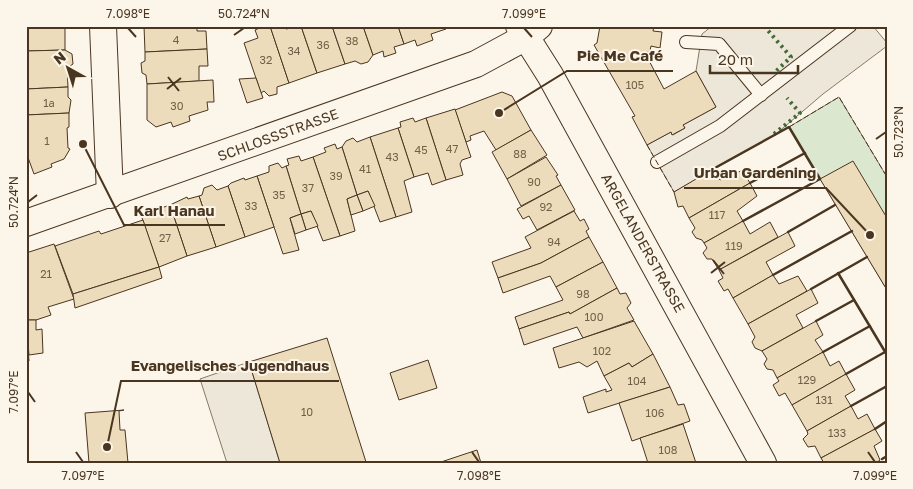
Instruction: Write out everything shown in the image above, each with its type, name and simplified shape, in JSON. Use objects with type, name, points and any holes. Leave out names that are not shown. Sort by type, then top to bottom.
[{"type":"street","points":[[103,26],[110,195]]},
{"type":"street","name":"SCHLOSSSTRASSE","points":[[26,222],[110,195],[476,64],[528,30]]},
{"type":"street","name":"ARGELANDERSTRASSE","points":[[528,30],[554,84],[763,463]]},
{"type":"lane","points":[[657,162],[720,126],[850,26]]},
{"type":"lane","points":[[686,42],[719,44],[761,95]]},
{"type":"green space","points":[[839,97],[887,177],[887,290],[789,127]]},
{"type":"shaded area","points":[[712,26],[873,26],[887,43],[887,46],[823,94],[776,134],[674,192],[647,145],[671,132],[673,135],[685,128],[683,125],[716,107],[696,71],[702,34]]},
{"type":"shaded area","points":[[249,362],[280,463],[227,463],[200,379]]},
{"type":"building","points":[[26,26],[65,26],[65,50],[26,51]]},
{"type":"building","points":[[144,26],[197,26],[197,31],[206,31],[207,49],[145,52]]},
{"type":"building","points":[[264,26],[270,26],[289,83],[277,87],[277,94],[269,96],[264,91],[261,93],[244,43],[258,38],[255,30]]},
{"type":"building","points":[[270,26],[285,26],[286,29],[301,26],[317,73],[289,83]]},
{"type":"building","points":[[301,26],[332,26],[345,64],[317,73]]},
{"type":"building","points":[[332,26],[363,26],[373,55],[368,62],[361,64],[355,61],[345,64]]},
{"type":"building","points":[[363,26],[398,26],[404,44],[394,47],[396,53],[384,57],[383,51],[373,55]]},
{"type":"building","points":[[398,26],[447,26],[446,29],[431,34],[433,40],[417,46],[415,40],[404,44]]},
{"type":"building","points":[[600,26],[654,26],[653,31],[662,32],[660,48],[651,46],[650,51],[645,53],[664,89],[696,71],[716,107],[683,125],[685,128],[672,135],[671,132],[647,145],[632,117],[635,116],[594,45],[597,43]]},
{"type":"building","points":[[207,49],[208,66],[199,66],[199,81],[147,84],[146,75],[142,73],[141,63],[145,61],[145,52]]},
{"type":"building","points":[[65,50],[72,54],[73,64],[67,68],[68,87],[26,89],[26,51]]},
{"type":"building","points":[[256,78],[263,98],[247,103],[239,79]]},
{"type":"building","points":[[213,80],[214,102],[207,102],[208,110],[189,116],[190,121],[173,127],[171,122],[156,127],[147,120],[147,84]]},
{"type":"building","points":[[68,87],[68,97],[71,100],[69,113],[26,115],[26,89]]},
{"type":"building","points":[[502,92],[512,96],[531,130],[496,150],[484,131],[470,136],[471,140],[466,142],[455,110]]},
{"type":"building","points":[[455,109],[471,157],[462,160],[460,164],[463,175],[446,180],[426,118]]},
{"type":"building","points":[[69,113],[69,127],[67,128],[68,148],[70,149],[64,159],[51,164],[52,167],[34,174],[26,152],[26,115]]},
{"type":"building","points":[[413,118],[415,122],[426,118],[446,180],[432,185],[428,173],[414,177],[398,128],[401,127],[400,122]]},
{"type":"building","points":[[398,128],[414,177],[404,181],[412,212],[396,217],[370,137]]},
{"type":"building","points":[[531,130],[547,155],[507,179],[492,152]]},
{"type":"building","points":[[370,137],[396,217],[380,222],[368,191],[357,195],[342,147],[346,141],[353,138],[357,142]]},
{"type":"building","points":[[335,144],[337,149],[342,147],[357,195],[347,199],[355,231],[340,236],[313,157],[326,152],[324,148]]},
{"type":"building","points":[[299,156],[301,161],[313,157],[340,236],[323,241],[311,211],[301,214],[286,166],[289,165],[287,159]]},
{"type":"building","points":[[546,157],[558,175],[556,176],[561,185],[521,206],[507,179]]},
{"type":"building","points":[[853,161],[887,218],[887,290],[820,179]]},
{"type":"building","points":[[278,163],[282,168],[286,166],[301,214],[290,218],[299,250],[283,254],[257,176],[269,172],[269,166]]},
{"type":"building","points":[[713,169],[720,180],[730,174],[731,177],[742,170],[750,183],[689,218],[683,206],[678,207],[674,192]]},
{"type":"building","points":[[257,176],[274,227],[245,237],[228,186],[244,178],[245,180]]},
{"type":"building","points":[[750,183],[757,196],[737,211],[743,221],[704,243],[696,238],[692,232],[695,228],[689,218]]},
{"type":"building","points":[[212,185],[217,190],[228,186],[245,237],[216,247],[199,196],[202,195],[204,188]]},
{"type":"building","points":[[561,185],[575,210],[537,230],[529,216],[523,219],[517,209]]},
{"type":"building","points":[[368,191],[375,206],[363,211],[357,195]]},
{"type":"building","points":[[357,195],[363,211],[351,215],[347,199]]},
{"type":"building","points":[[199,196],[216,247],[187,256],[170,205],[187,197],[188,199]]},
{"type":"building","points":[[170,205],[187,256],[159,267],[141,215]]},
{"type":"building","points":[[311,211],[318,226],[306,230],[301,214]]},
{"type":"building","points":[[574,211],[580,221],[584,219],[589,229],[586,231],[589,237],[541,263],[498,278],[492,262],[531,248],[525,237]]},
{"type":"building","points":[[301,214],[306,230],[295,234],[290,218]]},
{"type":"building","points":[[143,220],[159,267],[73,294],[55,246],[99,231],[101,234]]},
{"type":"building","points":[[743,221],[750,234],[770,222],[778,237],[719,270],[712,259],[707,259],[703,253],[707,248],[704,243]]},
{"type":"building","points":[[788,232],[795,246],[766,262],[773,275],[733,298],[728,289],[724,291],[718,281],[723,278],[719,270]]},
{"type":"building","points":[[589,237],[603,262],[556,287],[550,276],[503,293],[498,278],[541,263]]},
{"type":"building","points":[[54,244],[74,299],[48,307],[51,315],[36,320],[26,320],[26,253]]},
{"type":"building","points":[[603,262],[617,288],[570,314],[569,312],[519,329],[515,317],[563,300],[556,287]]},
{"type":"building","points":[[159,267],[162,278],[75,308],[73,294]]},
{"type":"building","points":[[773,275],[779,284],[798,276],[807,291],[748,324],[733,298]]},
{"type":"building","points":[[617,288],[620,294],[626,293],[631,303],[627,308],[634,320],[583,338],[577,327],[524,345],[519,329],[569,312],[570,314]]},
{"type":"building","points":[[811,289],[818,303],[796,315],[803,328],[762,351],[755,348],[752,342],[755,337],[748,324]]},
{"type":"building","points":[[26,320],[36,320],[36,330],[42,329],[43,353],[29,355]]},
{"type":"building","points":[[634,321],[653,354],[632,367],[629,363],[604,376],[597,361],[587,367],[579,362],[559,368],[553,348]]},
{"type":"building","points":[[816,321],[823,335],[815,340],[823,352],[777,378],[773,370],[767,369],[764,364],[767,359],[762,351]]},
{"type":"building","points":[[26,323],[29,361],[26,362]]},
{"type":"building","points":[[327,338],[366,462],[280,463],[249,362]]},
{"type":"building","points":[[823,352],[830,366],[839,361],[846,374],[792,405],[785,393],[779,396],[773,385],[779,381],[777,378]]},
{"type":"building","points":[[653,354],[670,387],[588,413],[583,397],[606,389],[606,392],[612,390],[604,376],[629,363],[632,367]]},
{"type":"building","points":[[428,360],[437,388],[399,400],[390,373]]},
{"type":"building","points":[[846,374],[855,390],[845,396],[851,406],[807,431],[792,405]]},
{"type":"building","points":[[670,387],[678,405],[684,404],[690,421],[632,441],[619,403]]},
{"type":"building","points":[[851,406],[858,419],[867,414],[875,429],[821,458],[815,446],[808,447],[803,439],[808,434],[807,431]]},
{"type":"building","points":[[124,410],[119,411],[120,430],[125,430],[128,463],[89,463],[85,413]]},
{"type":"building","points":[[683,424],[696,463],[648,463],[640,438]]},
{"type":"building","points":[[875,429],[882,441],[874,446],[880,460],[876,463],[824,463],[821,458]]},
{"type":"building","points":[[477,450],[481,463],[438,463]]},
{"type":"hedge","points":[[764,26],[791,57],[774,73]]},
{"type":"hedge","points":[[774,134],[800,113],[787,98]]},
{"type":"fence","points":[[789,127],[839,97],[887,177]]},
{"type":"fence","points":[[647,145],[674,192]]},
{"type":"wall","points":[[713,169],[789,127],[820,179],[743,221]]},
{"type":"wall","points":[[750,183],[805,153]]},
{"type":"wall","points":[[788,232],[835,205]]},
{"type":"wall","points":[[773,275],[852,231]]},
{"type":"wall","points":[[811,289],[867,257]]},
{"type":"wall","points":[[838,273],[887,355]]},
{"type":"wall","points":[[816,321],[854,300]]},
{"type":"wall","points":[[823,352],[870,326]]},
{"type":"wall","points":[[846,374],[885,352]]},
{"type":"wall","points":[[851,406],[887,386]]},
{"type":"wall","points":[[875,429],[887,421]]},
{"type":"wall","points":[[882,459],[887,456]]},
{"type":"place","name":"Pie Me Café","points":[[499,113]]},
{"type":"place","name":"Karl Hanau","points":[[83,144]]},
{"type":"place","name":"Urban Gardening","points":[[870,235]]},
{"type":"place","name":"Evangelisches Jugendhaus","points":[[107,447]]}]
